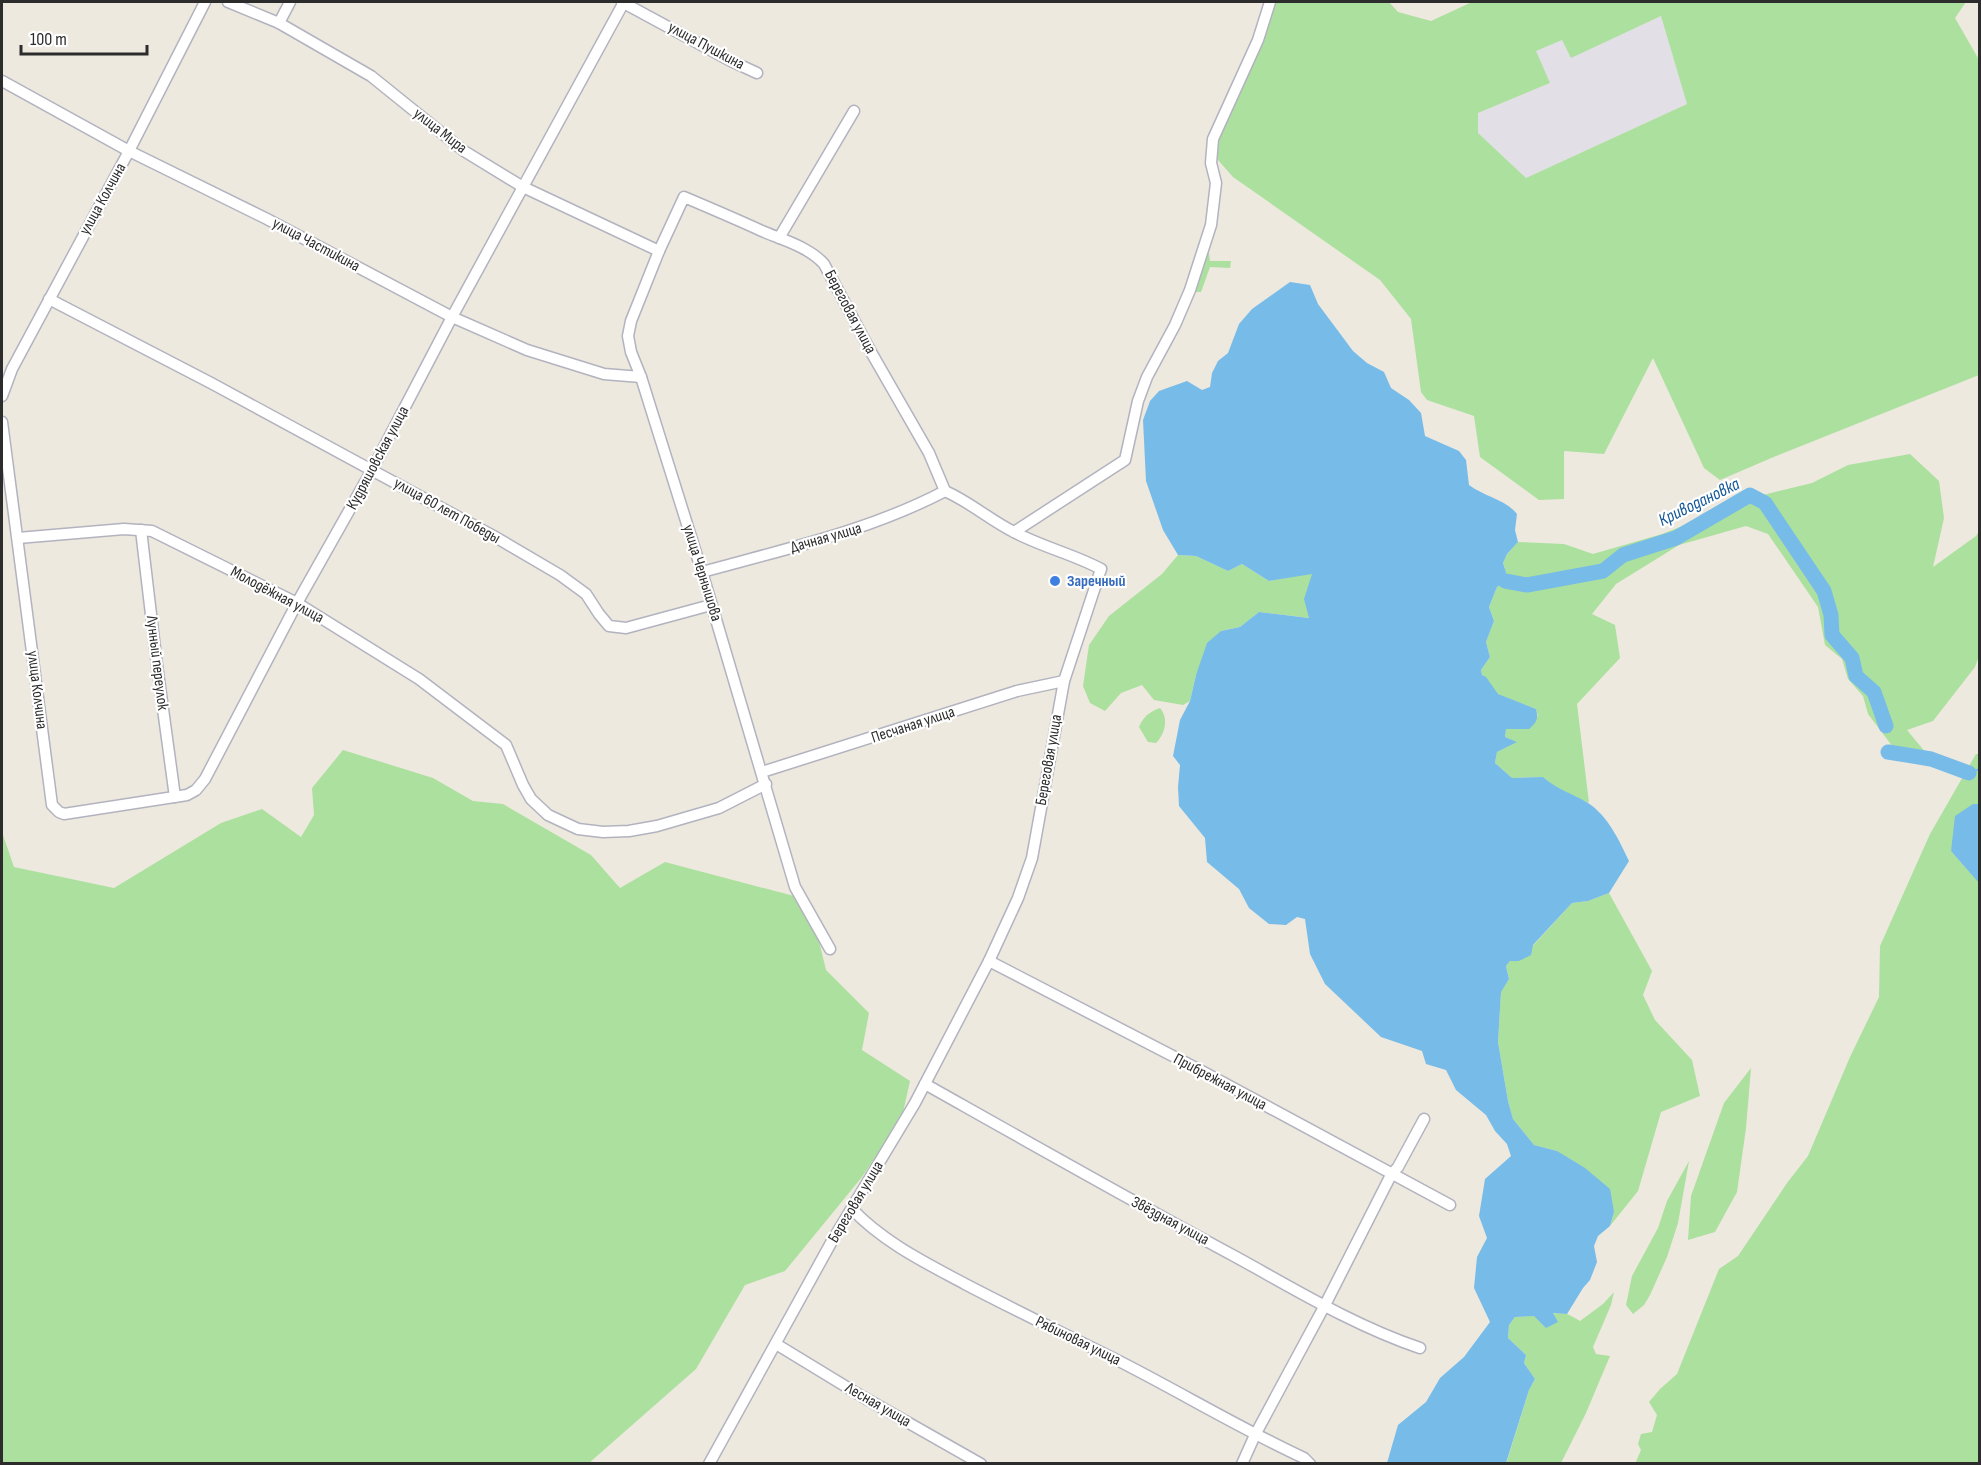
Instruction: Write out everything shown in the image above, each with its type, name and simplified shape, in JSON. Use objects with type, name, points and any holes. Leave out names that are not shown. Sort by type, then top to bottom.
[{"type":"street","name":"улица Колчина","points":[[2,396],[12,369],[129,151],[205,2]]},
{"type":"street","name":"улица Мира","points":[[228,2],[279,23],[370,76],[464,151],[523,187],[658,251]]},
{"type":"street","points":[[279,23],[290,2]]},
{"type":"street","name":"улица Пушкина","points":[[623,2],[731,61],[758,73]]},
{"type":"street","name":"Кудряшовская улица","points":[[59,812],[64,814],[187,795],[196,790],[205,779],[297,603],[372,470],[452,317],[623,2]]},
{"type":"street","points":[[1014,532],[1125,459],[1138,401],[1147,377],[1175,325],[1190,290],[1211,225],[1216,183],[1211,163],[1213,139],[1258,40],[1270,2]]},
{"type":"street","name":"улица Частикина","points":[[2,81],[129,151],[267,219],[452,317],[527,350],[604,374],[641,377]]},
{"type":"street","points":[[779,238],[854,111]]},
{"type":"street","name":"Береговая улица","points":[[684,197],[809,252],[824,264],[928,453],[945,491],[1014,532],[1101,569],[1064,681],[1032,858],[1018,898],[989,961],[925,1084],[832,1241],[709,1464]]},
{"type":"street","name":"улица Чернышова","points":[[684,197],[658,251],[631,321],[628,336],[631,352],[641,377],[702,572],[795,887],[830,949]]},
{"type":"street","name":"улица 60 лет Победы","points":[[49,299],[211,383],[560,575],[586,594],[609,626],[626,628],[711,605]]},
{"type":"street","name":"улица Колчина","points":[[2,422],[52,805],[59,812]]},
{"type":"street","name":"Дачная улица","points":[[702,572],[831,537],[880,521],[945,491]]},
{"type":"street","name":"Молодёжная улица","points":[[18,538],[124,529],[152,531],[297,603],[418,679],[506,745],[531,799],[548,815],[578,829],[603,832],[629,831],[657,826],[719,807],[766,784]]},
{"type":"street","name":"Лунный переулок","points":[[141,530],[175,796]]},
{"type":"street","name":"Песчаная улица","points":[[762,772],[1017,691],[1064,681]]},
{"type":"street","name":"Прибрежная улица","points":[[989,961],[1196,1068],[1450,1205]]},
{"type":"street","name":"Звёздная улица","points":[[925,1084],[1131,1200],[1325,1305],[1373,1329],[1420,1348]]},
{"type":"street","points":[[1242,1464],[1391,1175],[1398,1167],[1424,1119]]},
{"type":"street","name":"Рябиновая улица","points":[[852,1209],[863,1221],[920,1260],[1032,1319],[1113,1358],[1255,1435],[1304,1458],[1310,1464]]},
{"type":"street","name":"Лесная улица","points":[[776,1344],[981,1464]]},
{"type":"shaded area","points":[[1661,16],[1687,104],[1526,178],[1478,133],[1478,113],[1550,83],[1535,51],[1562,40],[1571,57]]},
{"type":"green space","points":[[1270,2],[1389,2],[1398,12],[1431,21],[1472,2],[1966,2],[1955,18],[1980,58],[1979,375],[1720,480],[1704,468],[1653,358],[1604,454],[1564,451],[1564,499],[1539,500],[1480,457],[1474,416],[1427,400],[1421,392],[1411,319],[1380,280],[1233,177],[1210,151]],"holes":[[[1661,16],[1687,104],[1526,178],[1478,133],[1478,113],[1550,83],[1536,51],[1562,40],[1571,58]]]},
{"type":"green space","points":[[1208,245],[1210,261],[1231,261],[1230,268],[1210,267],[1201,292],[1194,292]]},
{"type":"green space","points":[[1910,454],[1939,481],[1944,518],[1933,567],[1976,536],[1979,531],[1979,656],[1975,667],[1933,721],[1907,730],[1931,759],[1902,759],[1868,714],[1863,696],[1848,679],[1842,659],[1825,645],[1818,607],[1768,534],[1746,526],[1679,545],[1616,584],[1592,614],[1615,625],[1620,658],[1577,704],[1589,803],[1556,788],[1543,777],[1512,778],[1495,763],[1497,752],[1516,742],[1505,737],[1506,729],[1538,716],[1536,709],[1497,694],[1482,675],[1481,670],[1490,657],[1486,642],[1494,621],[1489,607],[1497,587],[1505,581],[1506,572],[1503,563],[1507,554],[1518,542],[1564,544],[1593,554],[1662,534],[1703,518],[1748,488],[1763,495],[1812,483],[1848,465]]},
{"type":"green space","points":[[1178,555],[1196,556],[1228,571],[1242,564],[1269,581],[1312,573],[1310,618],[1259,612],[1240,627],[1221,631],[1196,675],[1190,701],[1183,705],[1154,700],[1142,685],[1121,693],[1105,711],[1090,703],[1083,686],[1089,645],[1109,616],[1162,574]]},
{"type":"green space","points":[[1160,708],[1165,721],[1164,731],[1156,743],[1148,742],[1139,727],[1147,715]]},
{"type":"green space","points":[[343,750],[433,778],[473,801],[503,804],[591,855],[620,888],[665,862],[809,900],[826,970],[869,1013],[862,1050],[910,1081],[902,1117],[862,1177],[785,1271],[745,1285],[696,1369],[589,1463],[2,1463],[2,832],[14,867],[114,888],[221,823],[262,809],[301,837],[314,815],[312,788]]},
{"type":"green space","points":[[1976,754],[1979,754],[1979,804],[1973,804],[1951,851],[1980,883],[1979,1463],[1635,1464],[1641,1450],[1638,1444],[1641,1434],[1652,1432],[1657,1415],[1649,1402],[1677,1374],[1719,1269],[1738,1256],[1808,1156],[1850,1057],[1879,997],[1880,946],[1930,834]]},
{"type":"green space","points":[[1609,893],[1652,971],[1643,995],[1655,1020],[1692,1060],[1700,1096],[1661,1112],[1638,1191],[1610,1226],[1614,1212],[1557,1151],[1534,1145],[1513,1119],[1498,1042],[1501,991],[1509,979],[1506,966],[1510,961],[1519,961],[1572,903],[1588,901]]},
{"type":"green space","points":[[1751,1068],[1737,1192],[1715,1232],[1688,1240],[1691,1196],[1724,1103]]},
{"type":"green space","points":[[1689,1161],[1678,1223],[1667,1257],[1650,1295],[1644,1305],[1633,1314],[1626,1305],[1632,1276],[1658,1228],[1667,1201]]},
{"type":"green space","points":[[1614,1292],[1611,1305],[1593,1347],[1596,1354],[1610,1356],[1586,1413],[1561,1463],[1506,1464],[1529,1390],[1535,1379],[1524,1363],[1526,1355],[1508,1338],[1509,1325],[1515,1317],[1557,1313],[1567,1314],[1580,1321],[1603,1304]]},
{"type":"water","points":[[1290,282],[1310,285],[1318,304],[1353,351],[1367,363],[1384,372],[1391,388],[1409,400],[1421,413],[1425,436],[1459,451],[1466,460],[1469,485],[1501,501],[1517,514],[1515,530],[1518,542],[1507,554],[1503,563],[1506,572],[1505,581],[1497,587],[1489,607],[1494,621],[1486,642],[1490,657],[1481,670],[1482,675],[1498,694],[1536,709],[1537,718],[1529,729],[1506,729],[1505,737],[1517,742],[1497,752],[1495,763],[1512,778],[1543,777],[1595,808],[1617,837],[1629,861],[1609,893],[1588,901],[1572,903],[1533,945],[1531,955],[1519,961],[1510,961],[1506,966],[1509,979],[1501,992],[1498,1042],[1513,1119],[1534,1145],[1557,1151],[1585,1168],[1610,1189],[1614,1212],[1610,1226],[1598,1236],[1594,1246],[1597,1262],[1590,1280],[1567,1314],[1553,1313],[1558,1322],[1546,1328],[1534,1316],[1515,1317],[1509,1325],[1508,1338],[1526,1355],[1524,1363],[1535,1379],[1529,1390],[1506,1463],[1387,1463],[1398,1425],[1426,1402],[1440,1378],[1464,1357],[1490,1322],[1474,1288],[1477,1257],[1487,1238],[1479,1216],[1485,1179],[1511,1156],[1507,1144],[1495,1131],[1486,1115],[1456,1090],[1446,1070],[1426,1064],[1422,1051],[1381,1037],[1325,984],[1310,954],[1305,919],[1297,917],[1286,925],[1269,924],[1249,908],[1239,889],[1207,862],[1205,838],[1179,806],[1180,765],[1173,756],[1180,720],[1190,701],[1207,643],[1221,631],[1240,627],[1259,612],[1309,618],[1304,599],[1312,574],[1269,581],[1242,564],[1228,571],[1196,556],[1178,555],[1163,530],[1146,481],[1143,420],[1150,401],[1159,391],[1187,381],[1202,390],[1210,387],[1212,373],[1218,361],[1228,353],[1239,324],[1252,309]]},
{"type":"water","points":[[1973,804],[1979,804],[1979,883],[1951,851],[1955,816]]},
{"type":"waterway","name":"Криводановка","points":[[1505,581],[1527,585],[1603,571],[1623,555],[1676,538],[1750,495],[1765,503],[1824,591],[1831,615],[1832,635],[1852,658],[1856,676],[1874,692],[1886,726]]},
{"type":"waterway","name":"Криводановка","points":[[1888,752],[1931,759],[1969,773]]},
{"type":"waterway","name":"Криводановка","points":[[1969,773],[1980,769]]},
{"type":"place","name":"Заречный","points":[[1055,581]]}]
